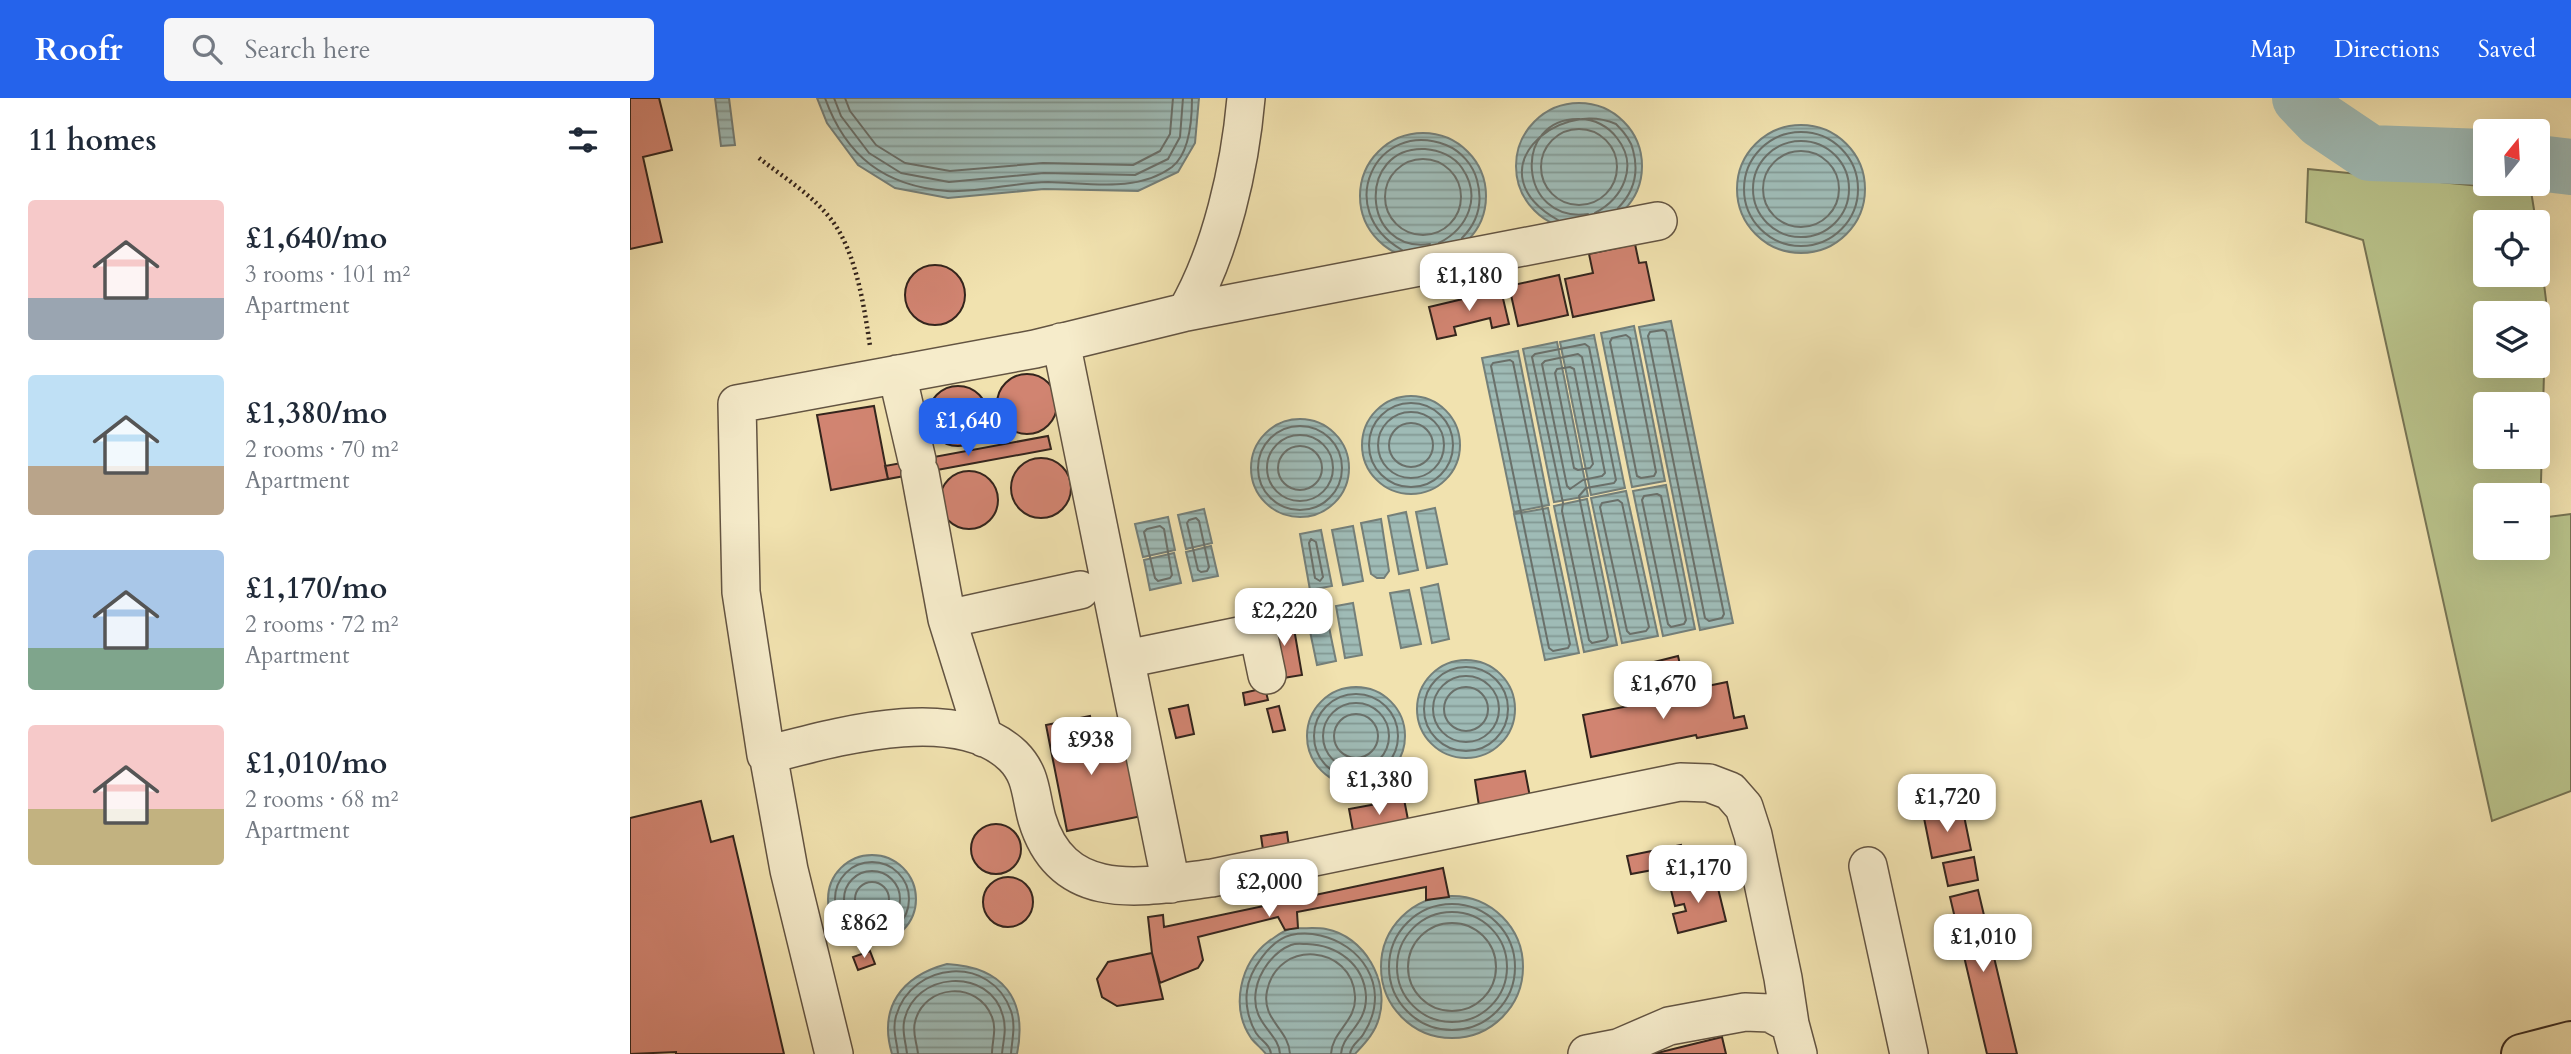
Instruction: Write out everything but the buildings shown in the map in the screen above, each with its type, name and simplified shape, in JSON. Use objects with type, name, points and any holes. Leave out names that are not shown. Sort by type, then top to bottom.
[{"type":"highway","points":[[2521,1054],[2571,1041]]},
{"type":"lane","points":[[1186,312],[1200,287],[1232,189],[1246,98]]},
{"type":"lane","points":[[834,1054],[789,870],[768,754],[766,755],[741,592],[737,404],[1062,342],[1186,312],[1658,221]]},
{"type":"lane","points":[[1062,342],[1171,884]]},
{"type":"lane","points":[[886,376],[919,466],[947,619],[984,738]]},
{"type":"lane","points":[[947,619],[1080,590]]},
{"type":"lane","points":[[1125,659],[1258,632],[1267,675]]},
{"type":"lane","points":[[768,754],[875,729],[915,727],[984,738],[1012,755],[1027,772],[1032,803],[1042,836],[1060,861],[1083,879],[1113,886],[1152,886],[1212,878],[1680,782],[1709,783],[1730,791],[1744,807],[1755,848],[1794,1039]]},
{"type":"lane","points":[[1868,866],[1909,1054]]},
{"type":"lane","points":[[1587,1054],[1618,1048],[1669,1026],[1745,1012],[1770,1013],[1794,1039]]},
{"type":"path","points":[[760,158],[804,192],[831,219],[850,256],[865,315],[886,376]]},
{"type":"green space","points":[[2308,169],[2473,185],[2473,196],[2532,196],[2534,210],[2473,210],[2473,287],[2544,287],[2546,300],[2473,301],[2473,378],[2544,378],[2543,392],[2473,392],[2473,469],[2541,469],[2541,483],[2473,483],[2473,560],[2550,560],[2550,517],[2571,514],[2571,791],[2492,821],[2363,240],[2306,222]]},
{"type":"water","points":[[715,98],[729,98],[735,145],[721,146]]},
{"type":"water","points":[[817,98],[1199,98],[1195,143],[1178,172],[1138,191],[1044,189],[948,198],[895,188],[858,165],[827,123]]},
{"type":"water","points":[[1579,103],[1603,108],[1624,121],[1637,142],[1642,166],[1637,190],[1624,211],[1603,224],[1579,229],[1555,224],[1534,211],[1521,190],[1516,166],[1521,142],[1534,121],[1555,108]]},
{"type":"water","points":[[1801,125],[1825,130],[1846,144],[1860,165],[1865,189],[1860,213],[1846,234],[1825,248],[1801,253],[1777,248],[1756,234],[1742,213],[1737,189],[1742,165],[1756,144],[1777,130]]},
{"type":"water","points":[[1423,133],[1447,138],[1468,151],[1481,172],[1486,196],[1481,220],[1468,241],[1447,254],[1423,259],[1399,254],[1378,241],[1365,220],[1360,196],[1365,172],[1378,151],[1399,138]]},
{"type":"water","points":[[1671,321],[1733,623],[1700,630],[1639,327]]},
{"type":"water","points":[[1634,326],[1665,481],[1632,487],[1601,333]]},
{"type":"water","points":[[1594,335],[1625,488],[1591,495],[1560,342]]},
{"type":"water","points":[[1557,342],[1588,496],[1554,502],[1523,349]]},
{"type":"water","points":[[1518,351],[1549,505],[1514,512],[1482,358]]},
{"type":"water","points":[[1411,396],[1438,404],[1452,418],[1460,445],[1452,472],[1438,486],[1411,494],[1384,486],[1370,472],[1362,445],[1370,418],[1384,404]]},
{"type":"water","points":[[1300,419],[1327,427],[1341,441],[1349,468],[1341,495],[1327,509],[1300,517],[1273,509],[1259,495],[1251,468],[1259,441],[1273,427]]},
{"type":"water","points":[[1666,485],[1695,629],[1663,636],[1633,491]]},
{"type":"water","points":[[1626,491],[1658,636],[1622,643],[1591,498]]},
{"type":"water","points":[[1587,499],[1617,645],[1584,652],[1554,506]]},
{"type":"water","points":[[1435,508],[1447,564],[1427,568],[1416,512]]},
{"type":"water","points":[[1548,508],[1579,653],[1545,660],[1514,514]]},
{"type":"water","points":[[1204,509],[1212,543],[1186,549],[1178,515]]},
{"type":"water","points":[[1406,512],[1418,570],[1399,574],[1388,516]]},
{"type":"water","points":[[1168,517],[1175,550],[1143,557],[1135,524]]},
{"type":"water","points":[[1381,519],[1389,571],[1384,578],[1377,578],[1371,574],[1361,523]]},
{"type":"water","points":[[1353,526],[1363,581],[1343,585],[1332,530]]},
{"type":"water","points":[[1321,530],[1332,586],[1310,590],[1300,534]]},
{"type":"water","points":[[1211,546],[1218,576],[1193,581],[1186,552]]},
{"type":"water","points":[[1174,553],[1181,583],[1150,590],[1144,560]]},
{"type":"water","points":[[1438,584],[1449,639],[1432,643],[1421,588]]},
{"type":"water","points":[[1409,590],[1421,644],[1401,648],[1390,593]]},
{"type":"water","points":[[1353,603],[1362,655],[1345,658],[1336,606]]},
{"type":"water","points":[[1325,608],[1336,661],[1317,665],[1306,612]]},
{"type":"water","points":[[1466,660],[1493,668],[1507,682],[1515,709],[1507,736],[1493,750],[1466,758],[1439,750],[1425,736],[1417,709],[1425,682],[1439,668]]},
{"type":"water","points":[[1356,687],[1383,695],[1397,709],[1405,736],[1397,763],[1383,777],[1356,785],[1329,777],[1315,763],[1307,736],[1315,709],[1329,695]]},
{"type":"water","points":[[872,855],[889,859],[903,868],[912,882],[916,899],[912,916],[903,930],[889,939],[872,943],[855,939],[841,930],[832,916],[828,899],[832,882],[841,868],[855,859]]},
{"type":"water","points":[[1452,896],[1479,902],[1502,917],[1517,940],[1523,967],[1517,994],[1502,1017],[1479,1032],[1452,1038],[1425,1032],[1402,1017],[1387,994],[1381,967],[1387,940],[1402,917],[1425,902]]},
{"type":"water","points":[[1293,928],[1322,928],[1340,933],[1362,950],[1371,962],[1381,989],[1379,1018],[1366,1042],[1355,1054],[1266,1054],[1251,1038],[1245,1026],[1240,999],[1245,973],[1259,950],[1269,941]]},
{"type":"water","points":[[947,964],[967,966],[983,972],[997,979],[1007,990],[1019,1017],[1017,1054],[892,1054],[888,1022],[897,996],[917,977]]},
{"type":"waterway","points":[[2300,98],[2321,120],[2370,153],[2473,157]]},
{"type":"waterway","points":[[2550,164],[2571,167]]}]
